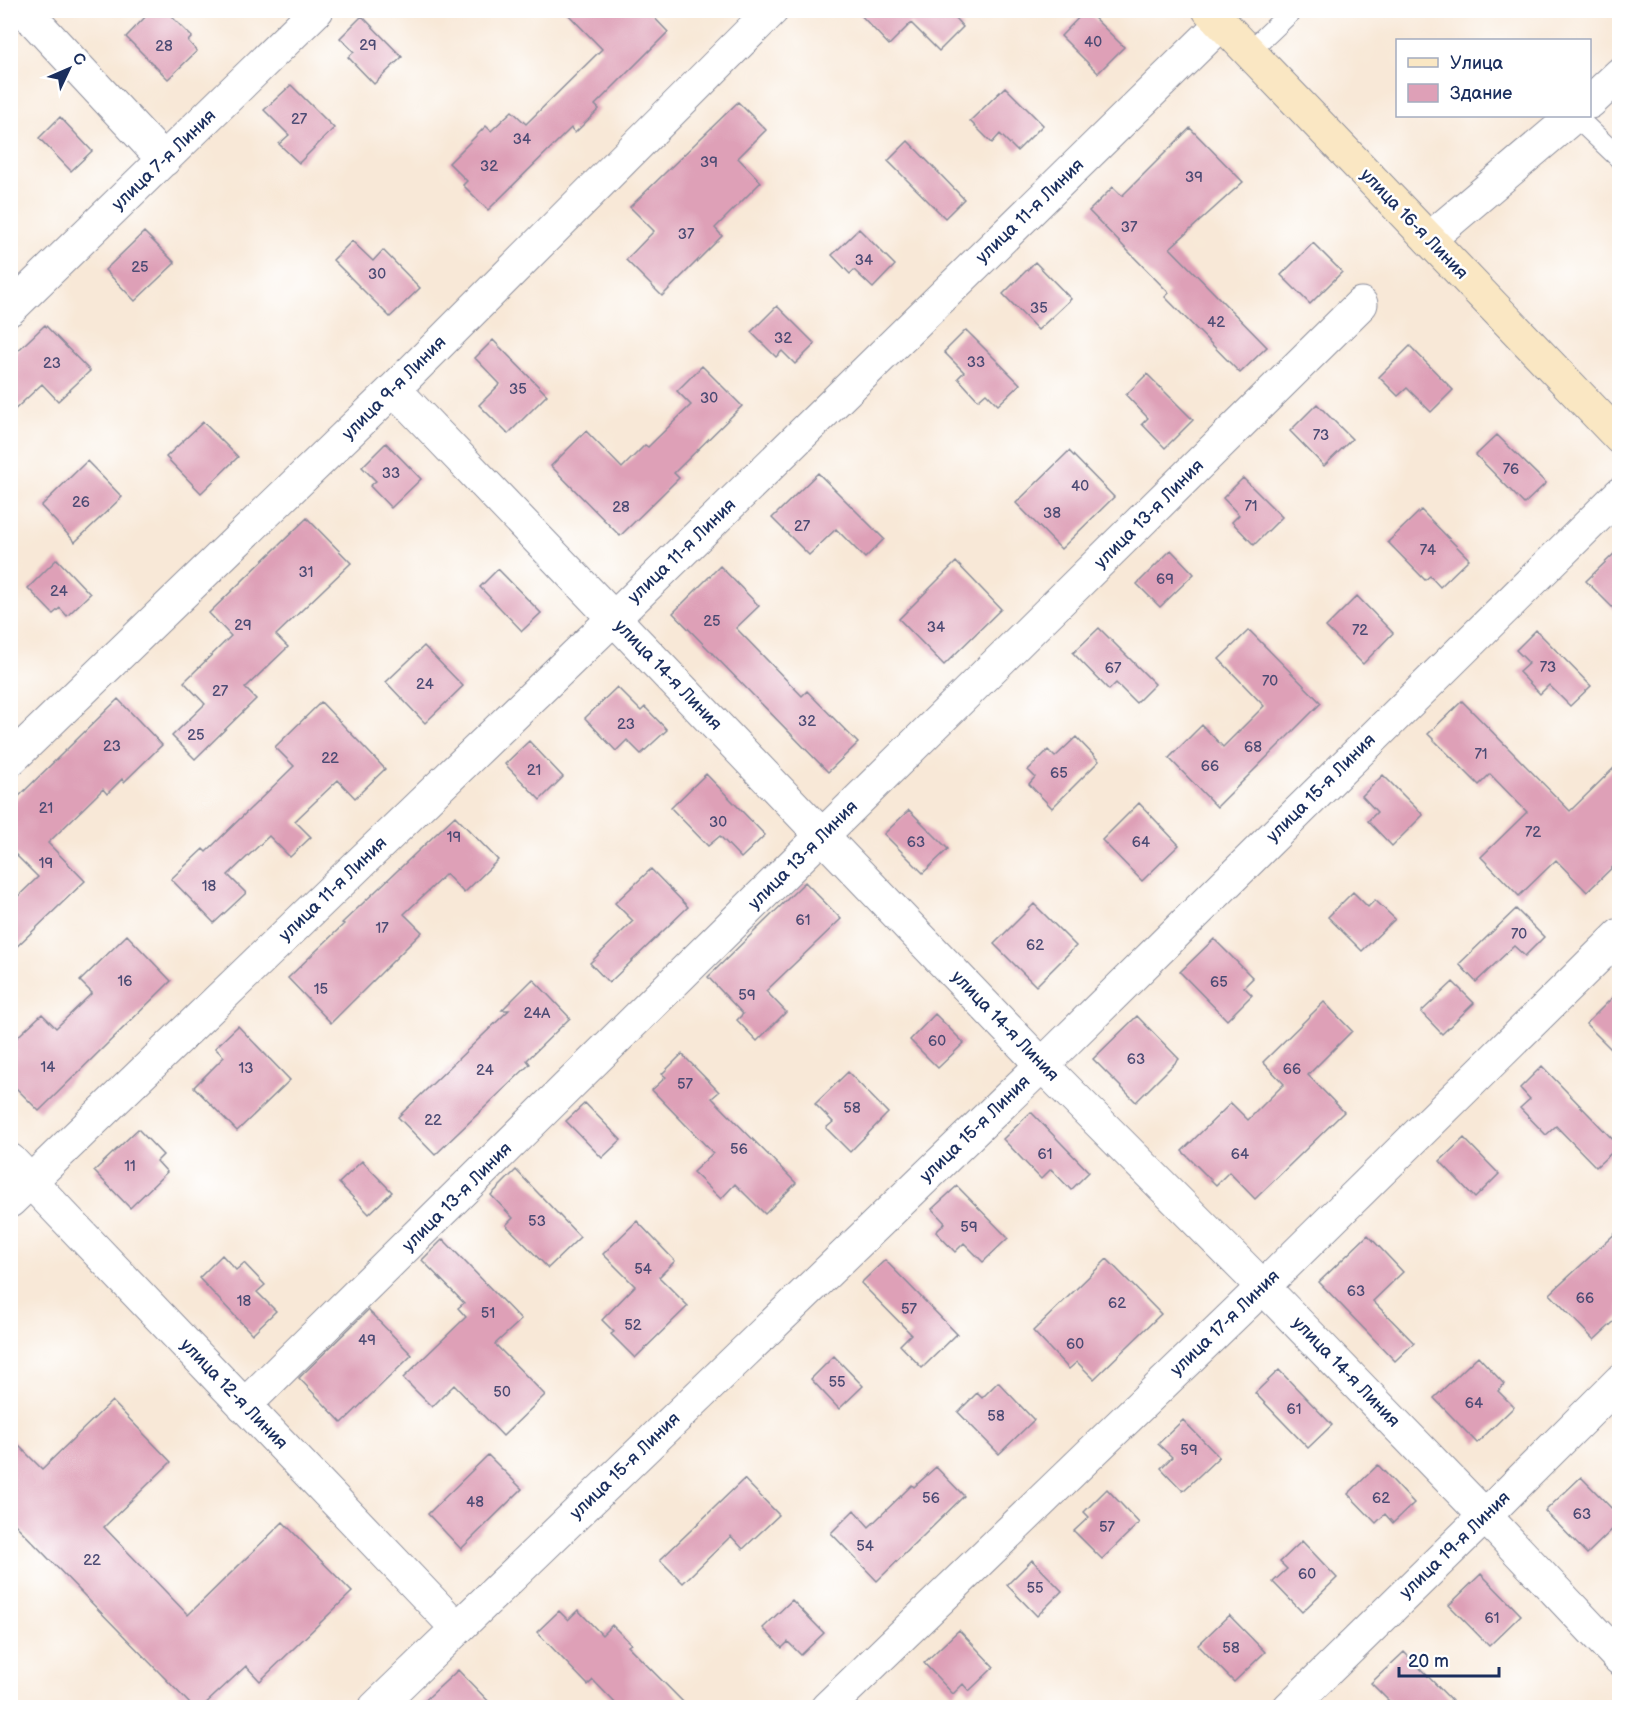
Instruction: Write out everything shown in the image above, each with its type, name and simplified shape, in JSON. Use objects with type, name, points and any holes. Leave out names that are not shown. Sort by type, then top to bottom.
[{"type":"main road","name":"улица 16-я Линия","points":[[1215,17],[1620,438]]},
{"type":"street","points":[[24,10],[164,160]]},
{"type":"street","name":"улица 7-я Линия","points":[[10,309],[317,10]]},
{"type":"street","name":"улица 9-я Линия","points":[[10,760],[394,389],[772,10]]},
{"type":"street","name":"улица 11-я Линия","points":[[17,1181],[614,618],[1215,17]]},
{"type":"street","points":[[1591,101],[1620,74]]},
{"type":"street","points":[[1429,239],[1574,117]]},
{"type":"street","name":"улица 13-я Линия","points":[[244,1406],[1361,304]]},
{"type":"street","name":"улица 14-я Линия","points":[[394,389],[1042,1065],[1263,1287],[1620,1659]]},
{"type":"street","name":"улица 15-я Линия","points":[[375,1707],[1042,1065],[1620,494]]},
{"type":"street","name":"улица 17-я Линия","points":[[827,1707],[1263,1287],[1620,935]]},
{"type":"street","name":"улица 12-я Линия","points":[[17,1181],[244,1406],[457,1628]]},
{"type":"street","name":"улица 19-я Линия","points":[[1289,1707],[1620,1381]]},
{"type":"lane","points":[[1249,52],[1293,10]]},
{"type":"lane","points":[[1576,117],[1620,159]]},
{"type":"building","points":[[152,10],[165,10],[192,37],[188,41],[197,51],[168,79],[126,37]]},
{"type":"building","points":[[564,10],[647,10],[668,32],[595,105],[599,109],[575,133],[571,128],[488,210],[463,185],[467,181],[449,163],[486,126],[491,131],[512,111],[526,124],[602,49]]},
{"type":"building","points":[[856,10],[948,10],[963,27],[939,51],[911,23],[889,45]]},
{"type":"building","points":[[1086,10],[1124,47],[1098,73],[1061,36]]},
{"type":"building","points":[[362,16],[402,57],[374,84],[348,57],[354,52],[340,38]]},
{"type":"building","points":[[291,85],[334,128],[299,163],[279,144],[289,135],[264,110]]},
{"type":"building","points":[[1005,87],[1043,125],[1017,151],[1000,134],[992,143],[970,121]]},
{"type":"building","points":[[738,102],[766,130],[738,158],[761,182],[715,228],[722,236],[662,296],[626,260],[654,231],[630,207]]},
{"type":"building","points":[[60,117],[92,151],[71,171],[39,138]]},
{"type":"building","points":[[1190,128],[1243,182],[1170,248],[1267,347],[1240,373],[1165,297],[1169,293],[1089,211],[1113,187],[1122,196]]},
{"type":"building","points":[[908,141],[964,199],[945,218],[888,161]]},
{"type":"building","points":[[859,229],[895,265],[873,288],[854,270],[850,274],[832,255]]},
{"type":"building","points":[[144,232],[175,263],[135,301],[105,270]]},
{"type":"building","points":[[352,241],[373,261],[383,250],[420,288],[390,317],[333,260]]},
{"type":"building","points":[[1313,243],[1342,272],[1310,304],[1281,275]]},
{"type":"building","points":[[1035,262],[1071,299],[1038,330],[1003,294]]},
{"type":"building","points":[[777,306],[815,344],[795,364],[782,351],[776,357],[751,332]]},
{"type":"building","points":[[45,325],[90,371],[58,401],[42,384],[10,414],[10,358]]},
{"type":"building","points":[[966,330],[1020,384],[998,405],[986,393],[978,400],[958,378],[964,372],[944,352]]},
{"type":"building","points":[[493,340],[547,395],[508,434],[479,405],[500,384],[475,358]]},
{"type":"building","points":[[1410,346],[1453,390],[1431,412],[1407,388],[1398,396],[1379,377]]},
{"type":"building","points":[[702,366],[742,406],[674,473],[679,478],[620,536],[551,466],[586,431],[622,468],[645,445],[648,447],[691,405],[677,391]]},
{"type":"building","points":[[1147,374],[1193,420],[1165,448],[1142,424],[1148,418],[1126,395]]},
{"type":"building","points":[[1317,404],[1352,439],[1324,466],[1290,431]]},
{"type":"building","points":[[203,422],[238,457],[201,493],[166,457]]},
{"type":"building","points":[[1497,435],[1546,483],[1524,504],[1476,455]]},
{"type":"building","points":[[386,443],[421,479],[391,508],[370,486],[376,481],[362,467]]},
{"type":"building","points":[[1069,451],[1114,497],[1061,549],[1016,503]]},
{"type":"building","points":[[87,461],[122,497],[75,542],[41,506]]},
{"type":"building","points":[[818,473],[884,539],[865,558],[836,529],[809,555],[772,518]]},
{"type":"building","points":[[1243,478],[1282,517],[1254,545],[1232,522],[1239,515],[1223,498]]},
{"type":"building","points":[[1421,510],[1469,559],[1440,587],[1430,576],[1425,580],[1388,542]]},
{"type":"building","points":[[307,518],[351,563],[276,635],[288,647],[245,688],[256,699],[195,759],[172,736],[205,704],[184,682],[231,636],[209,613]]},
{"type":"building","points":[[1620,548],[1620,615],[1586,581]]},
{"type":"building","points":[[1171,550],[1194,574],[1160,607],[1137,584]]},
{"type":"building","points":[[57,559],[90,594],[67,616],[60,608],[53,614],[28,588]]},
{"type":"building","points":[[956,562],[1001,609],[944,665],[899,619]]},
{"type":"building","points":[[720,566],[759,606],[736,628],[802,696],[807,691],[858,743],[828,772],[673,613]]},
{"type":"building","points":[[498,569],[541,613],[522,631],[480,587]]},
{"type":"building","points":[[1357,596],[1393,633],[1363,664],[1326,627]]},
{"type":"building","points":[[1099,628],[1155,684],[1136,703],[1116,683],[1109,690],[1073,653]]},
{"type":"building","points":[[1249,630],[1321,703],[1217,807],[1169,758],[1202,725],[1223,747],[1264,706],[1219,659]]},
{"type":"building","points":[[1536,630],[1591,686],[1570,706],[1549,685],[1540,694],[1519,672],[1529,663],[1516,650]]},
{"type":"building","points":[[424,646],[463,686],[425,723],[386,682]]},
{"type":"building","points":[[617,687],[641,711],[645,707],[667,730],[641,754],[627,740],[616,751],[585,718]]},
{"type":"building","points":[[118,699],[162,745],[124,782],[122,779],[107,794],[103,789],[48,843],[85,881],[10,953],[10,904],[38,877],[10,849],[10,805]]},
{"type":"building","points":[[1462,701],[1570,811],[1620,762],[1620,860],[1587,892],[1556,860],[1519,896],[1481,857],[1527,812],[1490,774],[1479,785],[1428,734]]},
{"type":"building","points":[[321,702],[385,769],[355,798],[338,780],[295,821],[311,837],[290,857],[269,836],[228,875],[246,893],[214,923],[171,879],[203,849],[206,852],[294,766],[275,747]]},
{"type":"building","points":[[1076,737],[1099,761],[1052,808],[1029,784],[1035,777],[1028,770],[1048,750],[1055,757]]},
{"type":"building","points":[[529,741],[563,777],[540,800],[505,764]]},
{"type":"building","points":[[706,774],[765,835],[741,858],[720,836],[708,846],[671,808]]},
{"type":"building","points":[[1383,775],[1423,815],[1392,846],[1368,821],[1377,812],[1362,796]]},
{"type":"building","points":[[1139,803],[1179,845],[1142,881],[1102,840]]},
{"type":"building","points":[[909,810],[948,849],[923,873],[884,834]]},
{"type":"building","points":[[455,816],[498,860],[464,893],[446,874],[404,914],[422,932],[331,1023],[288,978],[344,924],[342,923]]},
{"type":"building","points":[[651,869],[688,907],[609,983],[590,963],[633,921],[615,903]]},
{"type":"building","points":[[805,882],[841,919],[766,991],[786,1012],[757,1041],[737,1020],[743,1014],[708,977]]},
{"type":"building","points":[[1353,892],[1368,907],[1375,900],[1395,919],[1362,951],[1328,917]]},
{"type":"building","points":[[1034,904],[1076,946],[1036,986],[994,944]]},
{"type":"building","points":[[1516,909],[1544,937],[1525,956],[1514,946],[1476,982],[1459,964]]},
{"type":"building","points":[[127,935],[171,981],[39,1111],[10,1082],[10,1044],[42,1014],[56,1028],[92,993],[80,981]]},
{"type":"building","points":[[1214,939],[1253,978],[1244,987],[1252,995],[1227,1020],[1180,972]]},
{"type":"building","points":[[533,979],[570,1018],[527,1060],[530,1064],[435,1155],[398,1117],[509,1010],[502,1010]]},
{"type":"building","points":[[1453,982],[1474,1003],[1442,1034],[1421,1012]]},
{"type":"building","points":[[1620,990],[1620,1058],[1586,1024]]},
{"type":"building","points":[[1324,1002],[1352,1031],[1308,1075],[1344,1112],[1255,1199],[1229,1172],[1216,1185],[1182,1151],[1231,1103],[1248,1120],[1284,1084],[1263,1062]]},
{"type":"building","points":[[935,1014],[964,1043],[938,1068],[910,1040]]},
{"type":"building","points":[[1137,1016],[1179,1059],[1136,1102],[1093,1059]]},
{"type":"building","points":[[238,1026],[290,1080],[237,1131],[194,1087],[224,1057],[215,1048]]},
{"type":"building","points":[[682,1054],[719,1092],[712,1098],[796,1183],[765,1214],[735,1184],[721,1199],[693,1172],[713,1153],[652,1090],[666,1077],[662,1074]]},
{"type":"building","points":[[1542,1066],[1619,1146],[1596,1167],[1556,1126],[1546,1135],[1520,1108],[1530,1099],[1520,1088]]},
{"type":"building","points":[[848,1072],[888,1113],[850,1152],[826,1128],[833,1122],[815,1104]]},
{"type":"building","points":[[585,1103],[621,1140],[602,1158],[566,1121]]},
{"type":"building","points":[[1031,1112],[1089,1172],[1071,1190],[1051,1169],[1041,1179],[1003,1139]]},
{"type":"building","points":[[138,1129],[163,1155],[157,1161],[167,1172],[130,1208],[94,1171]]},
{"type":"building","points":[[1464,1138],[1499,1174],[1475,1198],[1440,1161]]},
{"type":"building","points":[[362,1161],[392,1192],[369,1214],[339,1183]]},
{"type":"building","points":[[516,1170],[580,1237],[548,1268],[506,1225],[513,1218],[491,1195]]},
{"type":"building","points":[[957,1186],[1008,1238],[983,1262],[964,1243],[955,1252],[936,1232],[945,1223],[932,1209]]},
{"type":"building","points":[[637,1221],[675,1261],[659,1277],[688,1306],[635,1358],[611,1334],[614,1332],[602,1320],[635,1286],[603,1254]]},
{"type":"building","points":[[1620,1229],[1620,1316],[1594,1340],[1550,1294]]},
{"type":"building","points":[[1368,1235],[1403,1272],[1373,1301],[1414,1343],[1395,1361],[1319,1282]]},
{"type":"building","points":[[443,1239],[521,1320],[495,1344],[545,1395],[503,1436],[454,1385],[432,1407],[403,1378],[466,1317],[458,1308],[464,1303],[422,1260]]},
{"type":"building","points":[[222,1255],[236,1270],[244,1263],[265,1285],[257,1292],[276,1311],[252,1334],[199,1278]]},
{"type":"building","points":[[1107,1259],[1161,1314],[1094,1379],[1077,1362],[1069,1369],[1033,1331]]},
{"type":"building","points":[[885,1260],[957,1334],[922,1368],[900,1345],[911,1334],[861,1283]]},
{"type":"building","points":[[368,1310],[412,1355],[342,1423],[299,1378]]},
{"type":"building","points":[[834,1356],[863,1386],[839,1409],[811,1379]]},
{"type":"building","points":[[1478,1356],[1504,1384],[1498,1391],[1514,1407],[1477,1443],[1434,1398]]},
{"type":"building","points":[[1279,1370],[1332,1425],[1308,1448],[1255,1393]]},
{"type":"building","points":[[998,1382],[1034,1420],[999,1454],[958,1412],[977,1393],[982,1398]]},
{"type":"building","points":[[112,1401],[171,1462],[104,1527],[188,1615],[283,1522],[352,1592],[260,1681],[246,1666],[202,1707],[193,1707],[10,1519],[10,1437],[42,1469]]},
{"type":"building","points":[[1183,1420],[1219,1457],[1183,1491],[1161,1468],[1172,1457],[1158,1444]]},
{"type":"building","points":[[488,1455],[522,1489],[461,1549],[428,1514]]},
{"type":"building","points":[[1378,1465],[1414,1503],[1393,1523],[1385,1514],[1376,1523],[1348,1494]]},
{"type":"building","points":[[936,1467],[964,1496],[877,1581],[831,1533],[854,1510],[869,1527],[912,1485],[914,1487]]},
{"type":"building","points":[[1581,1477],[1620,1517],[1620,1522],[1587,1554],[1545,1511]]},
{"type":"building","points":[[744,1479],[779,1515],[743,1549],[731,1536],[683,1583],[660,1560]]},
{"type":"building","points":[[1107,1489],[1139,1523],[1102,1559],[1074,1531],[1089,1517],[1084,1512]]},
{"type":"building","points":[[1302,1541],[1337,1578],[1302,1612],[1273,1582],[1287,1569],[1280,1562]]},
{"type":"building","points":[[1032,1560],[1062,1591],[1037,1616],[1007,1585]]},
{"type":"building","points":[[1481,1574],[1521,1615],[1489,1646],[1449,1605]]},
{"type":"building","points":[[792,1600],[824,1633],[801,1655],[788,1642],[782,1648],[763,1628]]},
{"type":"building","points":[[578,1610],[602,1635],[612,1625],[631,1644],[628,1646],[688,1707],[619,1707],[593,1680],[588,1685],[537,1632],[559,1611],[568,1620]]},
{"type":"building","points":[[1229,1615],[1265,1652],[1234,1682],[1198,1645]]},
{"type":"building","points":[[959,1630],[994,1667],[969,1691],[963,1684],[953,1694],[924,1663]]},
{"type":"building","points":[[1404,1652],[1458,1707],[1395,1707],[1371,1683]]},
{"type":"building","points":[[458,1670],[494,1707],[418,1707]]}]
